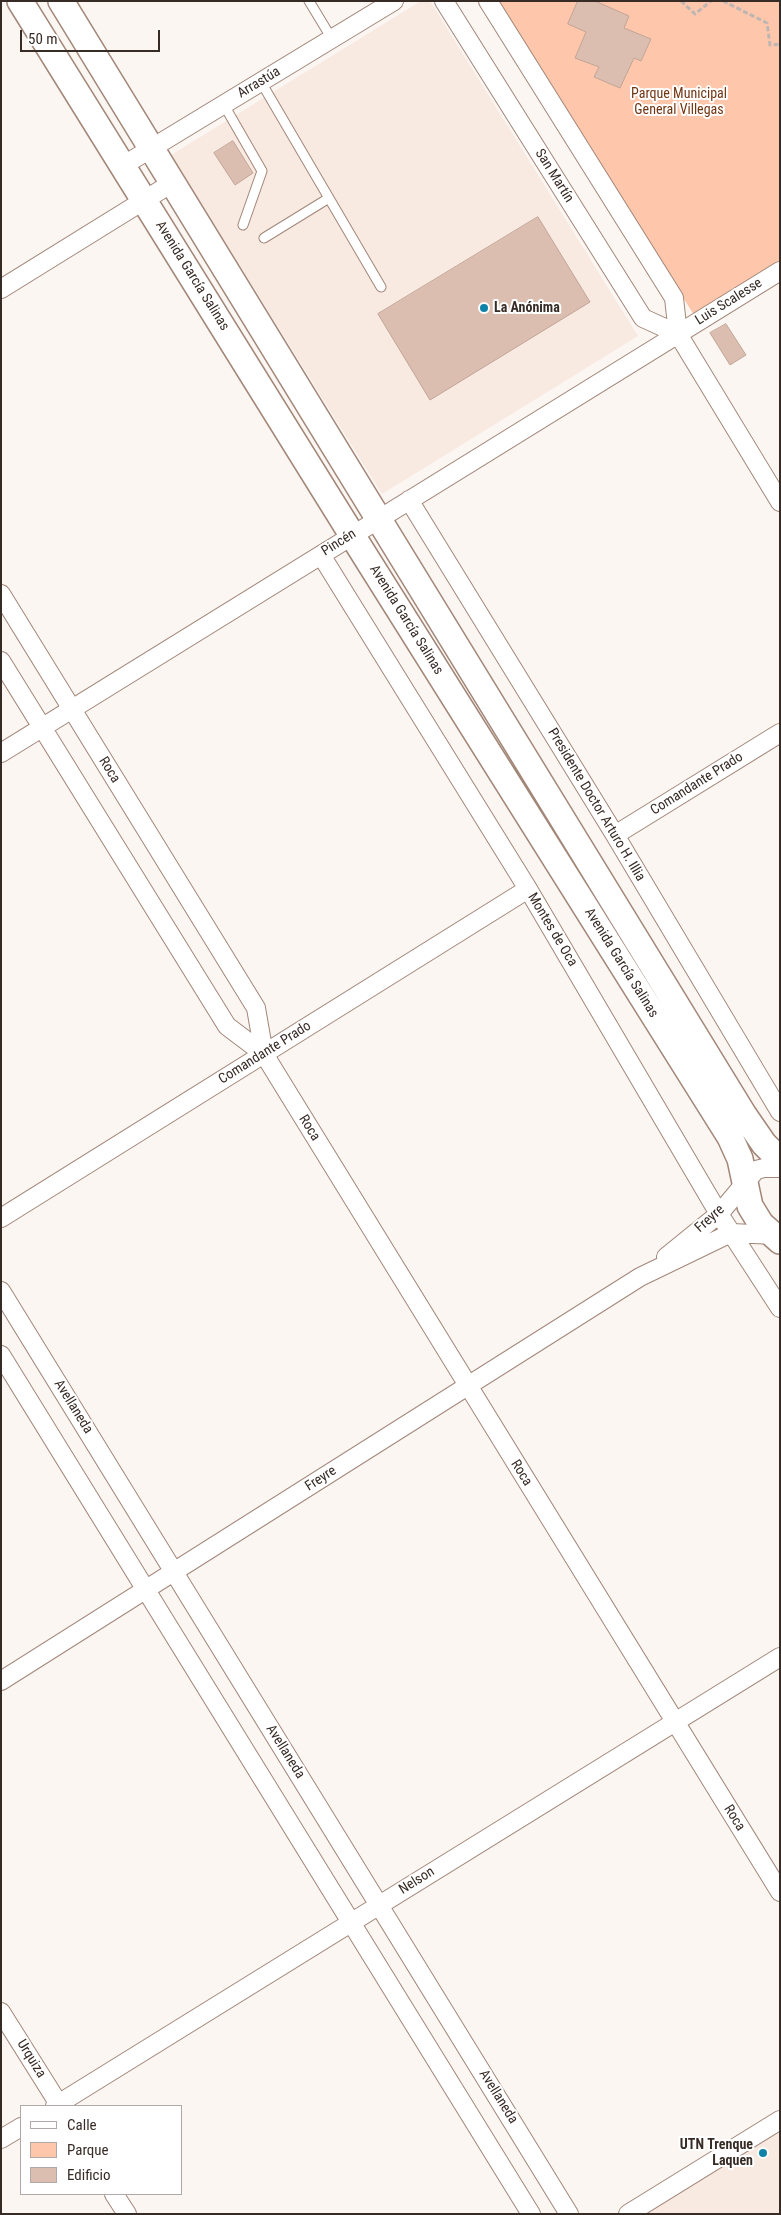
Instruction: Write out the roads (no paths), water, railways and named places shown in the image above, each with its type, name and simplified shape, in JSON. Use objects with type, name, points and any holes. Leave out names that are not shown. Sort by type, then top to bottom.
[{"type":"main road","name":"Avenida García Salinas","points":[[20,1],[730,1137],[740,1159],[754,1216],[777,1237]]},
{"type":"main road","name":"Avenida García Salinas","points":[[61,1],[380,518],[744,1115],[764,1144],[780,1160]]},
{"type":"street","name":"Arrastúa","points":[[124,165],[394,1]]},
{"type":"street","name":"San Martín","points":[[444,1],[643,318],[678,334]]},
{"type":"street","points":[[488,1],[674,298],[678,334],[780,502]]},
{"type":"street","points":[[1,289],[172,183]]},
{"type":"street","name":"Luis Scalesse","points":[[678,334],[780,270]]},
{"type":"street","name":"Pincén","points":[[1,753],[678,334]]},
{"type":"street","name":"Presidente Doctor Arturo H. Illia","points":[[409,500],[615,835],[780,1112]]},
{"type":"street","name":"Montes de Oca","points":[[321,555],[528,889],[719,1214],[780,1308]]},
{"type":"street","name":"Roca","points":[[1,594],[256,1008],[264,1054]]},
{"type":"street","name":"Roca","points":[[1,661],[227,1026],[264,1054],[780,1892]]},
{"type":"street","name":"Comandante Prado","points":[[615,835],[780,733]]},
{"type":"street","name":"Comandante Prado","points":[[1,1218],[528,889]]},
{"type":"street","name":"Freyre","points":[[1,1680],[640,1277],[719,1214],[756,1170],[780,1168]]},
{"type":"street","name":"Freyre","points":[[640,1277],[731,1233],[777,1237]]},
{"type":"street","name":"Avellaneda","points":[[1,1291],[570,2213]]},
{"type":"street","points":[[1,1355],[531,2214]]},
{"type":"street","name":"Nelson","points":[[58,2105],[780,1657]]},
{"type":"street","name":"Urquiza","points":[[1,2012],[58,2105]]},
{"type":"street","points":[[628,2214],[780,2120]]},
{"type":"street","points":[[1,2139],[20,2128]]},
{"type":"street","points":[[115,2195],[127,2214]]},
{"type":"lane","points":[[309,1],[332,39]]},
{"type":"lane","points":[[261,82],[381,286]]},
{"type":"lane","points":[[224,105],[262,170],[243,225]]},
{"type":"lane","points":[[264,238],[329,198]]},
{"type":"place","name":"La Anónima","points":[[484,308]]},
{"type":"place","name":"UTN Trenque Laquen","points":[[763,2153]]},
{"type":"park label","name":"Parque Municipal General Villegas","points":[[679,102]]}]
